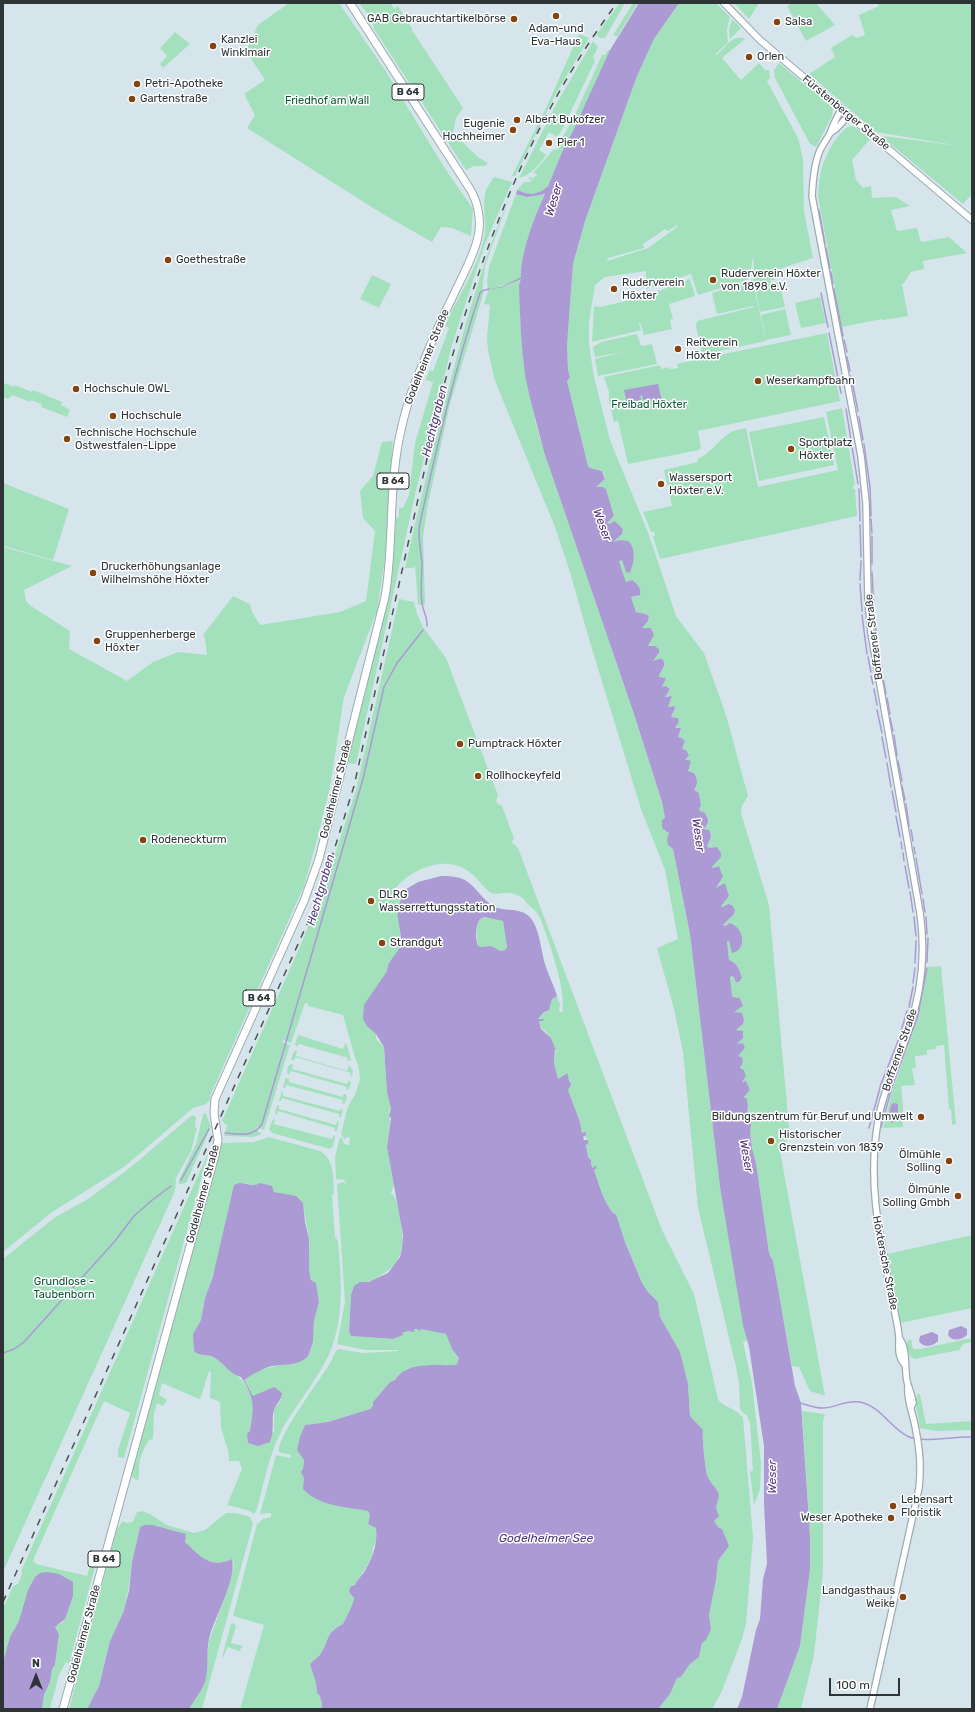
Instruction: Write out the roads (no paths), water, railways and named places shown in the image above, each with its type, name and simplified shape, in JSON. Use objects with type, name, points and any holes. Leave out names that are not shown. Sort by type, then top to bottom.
[{"type":"main road","name":"Godelheimer Straße","points":[[63,1709],[215,1155],[218,1140],[214,1112],[215,1099],[304,901],[319,859],[385,597],[390,564],[394,476],[400,430],[406,407],[440,322],[470,259],[479,233],[479,215],[470,189],[350,3]]},
{"type":"main road","name":"Fürstenberger Straße","points":[[724,3],[760,40],[972,220]]},
{"type":"street","name":"Boffzener Straße","points":[[842,109],[832,125],[830,133],[820,150],[815,168],[813,205],[861,456],[866,503],[870,621],[920,913],[922,938],[920,985],[914,1010],[886,1092],[878,1121],[875,1140]]},
{"type":"street","name":"Boffzener Straße","points":[[830,133],[836,129],[849,115]]},
{"type":"street","name":"Höxtersche Straße","points":[[870,1709],[918,1495],[920,1464],[917,1433],[911,1407],[913,1403],[904,1365],[901,1361],[899,1352],[899,1338],[875,1206],[873,1169],[875,1140]]},
{"type":"water","name":"Weser","points":[[639,3],[679,3],[654,39],[637,76],[585,221],[573,264],[567,345],[568,370],[570,378],[567,381],[588,466],[590,468],[602,471],[605,479],[596,487],[603,487],[606,489],[614,516],[607,523],[609,524],[615,521],[623,529],[622,534],[613,542],[620,540],[628,541],[633,548],[633,565],[630,573],[626,572],[622,560],[619,561],[626,582],[632,580],[640,588],[640,595],[631,597],[636,612],[649,616],[648,621],[642,628],[651,628],[654,635],[648,646],[655,646],[659,649],[659,653],[653,661],[662,659],[664,661],[664,666],[659,677],[666,678],[662,687],[666,686],[670,689],[665,697],[672,696],[668,707],[674,706],[675,708],[671,717],[678,718],[679,722],[675,728],[681,728],[678,737],[685,741],[682,749],[686,750],[689,755],[685,760],[689,760],[691,762],[688,771],[694,773],[696,778],[697,784],[694,790],[699,793],[701,806],[699,809],[705,813],[708,820],[708,823],[704,829],[709,830],[711,838],[707,846],[709,848],[717,847],[721,853],[721,857],[712,867],[719,866],[723,877],[716,888],[725,883],[729,896],[721,906],[722,907],[728,904],[732,905],[735,910],[734,914],[723,925],[725,926],[730,923],[735,926],[739,930],[742,940],[740,948],[732,953],[729,941],[727,941],[729,960],[736,965],[742,978],[739,982],[736,982],[733,976],[730,977],[732,995],[733,997],[740,998],[743,1006],[734,1012],[742,1013],[744,1019],[743,1024],[736,1030],[743,1031],[743,1038],[737,1044],[743,1043],[745,1048],[738,1056],[742,1057],[743,1062],[740,1068],[744,1070],[746,1076],[742,1082],[746,1081],[750,1090],[744,1097],[747,1099],[747,1111],[752,1117],[750,1133],[756,1163],[769,1253],[773,1261],[795,1386],[801,1403],[810,1536],[810,1569],[800,1646],[777,1709],[737,1709],[742,1697],[756,1630],[760,1619],[763,1579],[767,1564],[764,1503],[764,1446],[749,1347],[743,1325],[720,1187],[690,934],[673,849],[668,845],[667,839],[669,833],[662,827],[662,820],[665,818],[662,802],[634,714],[544,452],[524,368],[519,285],[521,279],[500,288],[488,289],[501,287],[521,277],[521,268],[526,246],[533,223],[545,194],[527,197],[516,194],[517,190],[533,194],[542,191],[548,186],[565,145],[573,131],[610,50]]},
{"type":"water","points":[[658,384],[663,405],[652,407],[650,398],[643,400],[642,395],[640,396],[641,400],[627,403],[624,390]]},
{"type":"water","name":"Godelheimer See","points":[[441,876],[451,876],[465,880],[470,883],[493,906],[522,912],[526,914],[534,923],[537,929],[546,968],[557,996],[552,999],[549,1010],[543,1013],[538,1019],[544,1019],[543,1021],[539,1021],[541,1029],[551,1038],[555,1048],[558,1047],[555,1049],[554,1063],[558,1079],[567,1073],[571,1085],[568,1090],[580,1122],[582,1133],[586,1132],[586,1135],[583,1137],[584,1140],[588,1140],[588,1144],[586,1145],[588,1157],[591,1160],[591,1165],[593,1168],[595,1165],[597,1168],[594,1170],[602,1193],[610,1209],[614,1214],[616,1214],[625,1242],[642,1283],[648,1292],[658,1302],[660,1317],[680,1352],[688,1384],[690,1416],[703,1430],[707,1474],[719,1495],[716,1508],[719,1516],[714,1521],[719,1528],[722,1529],[729,1546],[718,1561],[709,1615],[711,1629],[706,1640],[702,1643],[699,1657],[690,1664],[681,1677],[677,1678],[670,1694],[658,1709],[321,1709],[322,1704],[320,1696],[317,1693],[316,1683],[310,1664],[320,1655],[330,1634],[343,1624],[350,1611],[354,1598],[349,1592],[350,1587],[355,1585],[369,1564],[376,1539],[376,1528],[368,1524],[370,1515],[368,1511],[333,1505],[309,1495],[303,1489],[304,1478],[301,1472],[303,1469],[304,1460],[297,1450],[300,1437],[305,1425],[328,1422],[370,1409],[373,1406],[373,1402],[390,1382],[395,1380],[400,1374],[407,1370],[414,1367],[431,1365],[455,1365],[457,1364],[459,1358],[452,1349],[446,1334],[414,1329],[414,1332],[408,1331],[402,1333],[403,1335],[393,1339],[351,1336],[349,1331],[351,1295],[354,1286],[360,1282],[369,1282],[388,1273],[400,1257],[402,1248],[403,1235],[387,1147],[391,1108],[387,1092],[384,1047],[376,1034],[367,1026],[363,1019],[364,1005],[387,971],[389,964],[400,947],[401,938],[398,910],[401,900],[398,894],[418,882]],"holes":[[[484,917],[503,921],[507,947],[505,950],[501,951],[491,946],[478,946],[476,932],[480,919]]]},
{"type":"water","points":[[894,1103],[898,1104],[898,1119],[892,1123],[888,1119],[891,1105]]},
{"type":"water","points":[[239,1183],[252,1185],[260,1183],[272,1186],[274,1192],[296,1196],[303,1203],[309,1239],[309,1271],[311,1280],[316,1283],[319,1302],[314,1321],[313,1342],[308,1356],[300,1362],[272,1366],[264,1369],[244,1380],[253,1396],[274,1387],[282,1393],[281,1398],[274,1410],[270,1442],[258,1446],[248,1443],[247,1434],[250,1431],[253,1409],[249,1391],[241,1377],[233,1374],[215,1358],[198,1354],[194,1351],[193,1334],[201,1320],[205,1298],[213,1276],[234,1185]]},
{"type":"water","points":[[961,1326],[967,1329],[967,1335],[957,1340],[952,1339],[948,1335],[949,1330]]},
{"type":"water","points":[[932,1332],[938,1335],[938,1341],[936,1343],[925,1346],[919,1341],[920,1336]]},
{"type":"water","points":[[144,1525],[153,1525],[186,1534],[185,1542],[206,1560],[218,1563],[232,1559],[233,1567],[228,1588],[209,1639],[205,1682],[189,1709],[87,1709],[99,1686],[110,1641],[123,1613],[129,1591],[132,1562],[140,1527]]},
{"type":"water","points":[[47,1572],[59,1574],[73,1582],[73,1596],[65,1619],[55,1627],[59,1634],[55,1665],[52,1669],[50,1682],[44,1695],[42,1709],[3,1709],[3,1662],[10,1637],[19,1621],[28,1590],[35,1577],[40,1573]]},
{"type":"waterway","points":[[819,210],[825,244]]},
{"type":"waterway","points":[[826,248],[830,268]]},
{"type":"waterway","points":[[831,272],[833,284]]},
{"type":"waterway","name":"Hechtgraben","points":[[427,626],[421,598],[422,563],[419,533],[420,523],[462,350],[480,293],[489,289]]},
{"type":"waterway","points":[[834,289],[843,336]]},
{"type":"waterway","points":[[821,293],[828,327]]},
{"type":"waterway","points":[[829,333],[841,393]]},
{"type":"waterway","points":[[844,340],[847,352]]},
{"type":"waterway","points":[[847,357],[850,371]]},
{"type":"waterway","points":[[851,376],[858,411]]},
{"type":"waterway","points":[[846,409],[858,484]]},
{"type":"waterway","points":[[859,417],[863,440]]},
{"type":"waterway","points":[[864,444],[870,487],[871,516]]},
{"type":"waterway","points":[[859,489],[860,521]]},
{"type":"waterway","points":[[871,519],[872,533]]},
{"type":"waterway","points":[[860,525],[861,557]]},
{"type":"waterway","points":[[872,536],[872,564]]},
{"type":"waterway","points":[[860,580],[861,561]]},
{"type":"waterway","points":[[872,572],[874,610]]},
{"type":"waterway","points":[[860,584],[862,611]]},
{"type":"waterway","points":[[862,615],[867,654]]},
{"type":"waterway","points":[[874,615],[878,646]]},
{"type":"waterway","name":"Hechtgraben","points":[[225,1133],[250,1133],[262,1124],[363,779],[384,687],[397,663],[423,630]]},
{"type":"waterway","points":[[879,650],[882,668]]},
{"type":"waterway","points":[[868,657],[871,672]]},
{"type":"waterway","points":[[882,673],[886,694]]},
{"type":"waterway","points":[[871,676],[873,684]]},
{"type":"waterway","points":[[874,689],[877,705]]},
{"type":"waterway","points":[[887,698],[890,714]]},
{"type":"waterway","points":[[877,710],[882,733]]},
{"type":"waterway","points":[[890,718],[893,731]]},
{"type":"waterway","points":[[894,735],[897,756]]},
{"type":"waterway","points":[[882,737],[886,758]]},
{"type":"waterway","points":[[898,761],[902,781]]},
{"type":"waterway","points":[[887,763],[891,787]]},
{"type":"waterway","points":[[902,786],[905,800]]},
{"type":"waterway","points":[[892,791],[896,812]]},
{"type":"waterway","points":[[906,804],[909,826]]},
{"type":"waterway","points":[[896,816],[900,837]]},
{"type":"waterway","points":[[911,830],[913,841]]},
{"type":"waterway","points":[[901,842],[902,849]]},
{"type":"waterway","points":[[914,847],[915,854]]},
{"type":"waterway","points":[[903,853],[904,861]]},
{"type":"waterway","points":[[916,858],[922,894]]},
{"type":"waterway","points":[[905,866],[909,888]]},
{"type":"waterway","points":[[910,892],[913,912]]},
{"type":"waterway","points":[[923,899],[925,912]]},
{"type":"waterway","points":[[914,917],[916,936]]},
{"type":"waterway","points":[[926,917],[927,934]]},
{"type":"waterway","points":[[927,962],[928,938]]},
{"type":"waterway","points":[[915,963],[916,941]]},
{"type":"waterway","points":[[913,983],[915,968]]},
{"type":"waterway","points":[[881,1127],[892,1087],[918,1016],[927,968]]},
{"type":"waterway","points":[[909,1007],[913,987]]},
{"type":"waterway","points":[[901,1031],[907,1011]]},
{"type":"waterway","points":[[869,1128],[881,1084],[900,1036]]},
{"type":"waterway","name":"Hechtgraben","points":[[181,1180],[209,1129]]},
{"type":"waterway","name":"Hechtgraben","points":[[3,1353],[14,1349],[24,1342],[115,1241],[134,1216],[171,1186]]},
{"type":"waterway","points":[[800,1403],[821,1408],[850,1402],[867,1404],[874,1408],[903,1434],[915,1439],[972,1437]]},
{"type":"railway","points":[[3,1602],[312,913],[327,873],[354,786],[441,396],[472,292],[490,241],[533,142],[558,94],[586,47],[617,3]]},
{"type":"place","name":"Adam-und Eva-Haus","points":[[556,16]]},
{"type":"place","name":"GAB Gebrauchtartikelbörse","points":[[514,19]]},
{"type":"place","name":"Salsa","points":[[777,22]]},
{"type":"place","name":"Kanzlei Winklmair","points":[[213,46]]},
{"type":"place","name":"Orlen","points":[[749,57]]},
{"type":"place","name":"Petri-Apotheke","points":[[137,84]]},
{"type":"place","name":"Gartenstraße","points":[[132,99]]},
{"type":"place","name":"Albert Bukofzer","points":[[517,120]]},
{"type":"place","name":"Eugenie Hochheimer","points":[[513,130]]},
{"type":"place","name":"Pier 1","points":[[549,143]]},
{"type":"place","name":"Goethestraße","points":[[168,260]]},
{"type":"place","name":"Ruderverein Höxter von 1898 e.V.","points":[[713,280]]},
{"type":"place","name":"Ruderverein Höxter","points":[[614,289]]},
{"type":"place","name":"Reitverein Höxter","points":[[678,349]]},
{"type":"place","name":"Weserkampfbahn","points":[[758,381]]},
{"type":"place","name":"Hochschule OWL","points":[[76,389]]},
{"type":"place","name":"Hochschule","points":[[113,416]]},
{"type":"place","name":"Technische Hochschule Ostwestfalen-Lippe","points":[[67,439]]},
{"type":"place","name":"Sportplatz Höxter","points":[[791,449]]},
{"type":"place","name":"Wassersport Höxter e.V.","points":[[661,484]]},
{"type":"place","name":"Druckerhöhungsanlage Wilhelmshöhe Höxter","points":[[93,573]]},
{"type":"place","name":"Gruppenherberge Höxter","points":[[97,641]]},
{"type":"place","name":"Pumptrack Höxter","points":[[460,744]]},
{"type":"place","name":"Rollhockeyfeld","points":[[478,776]]},
{"type":"place","name":"Rodeneckturm","points":[[143,840]]},
{"type":"place","name":"DLRG Wasserrettungsstation","points":[[371,901]]},
{"type":"place","name":"Strandgut","points":[[382,943]]},
{"type":"place","name":"Bildungszentrum für Beruf und Umwelt","points":[[921,1117]]},
{"type":"place","name":"Historischer Grenzstein von 1839","points":[[771,1141]]},
{"type":"place","name":"Ölmühle Solling","points":[[949,1161]]},
{"type":"place","name":"Ölmühle Solling Gmbh","points":[[958,1196]]},
{"type":"place","name":"Lebensart Floristik","points":[[893,1506]]},
{"type":"place","name":"Weser Apotheke","points":[[891,1518]]},
{"type":"place","name":"Landgasthaus Weike","points":[[903,1597]]},
{"type":"park label","name":"Friedhof am Wall","points":[[327,101]]},
{"type":"park label","name":"Freibad Höxter","points":[[649,405]]},
{"type":"park label","name":"Grundlose - Taubenborn","points":[[64,1288]]}]
